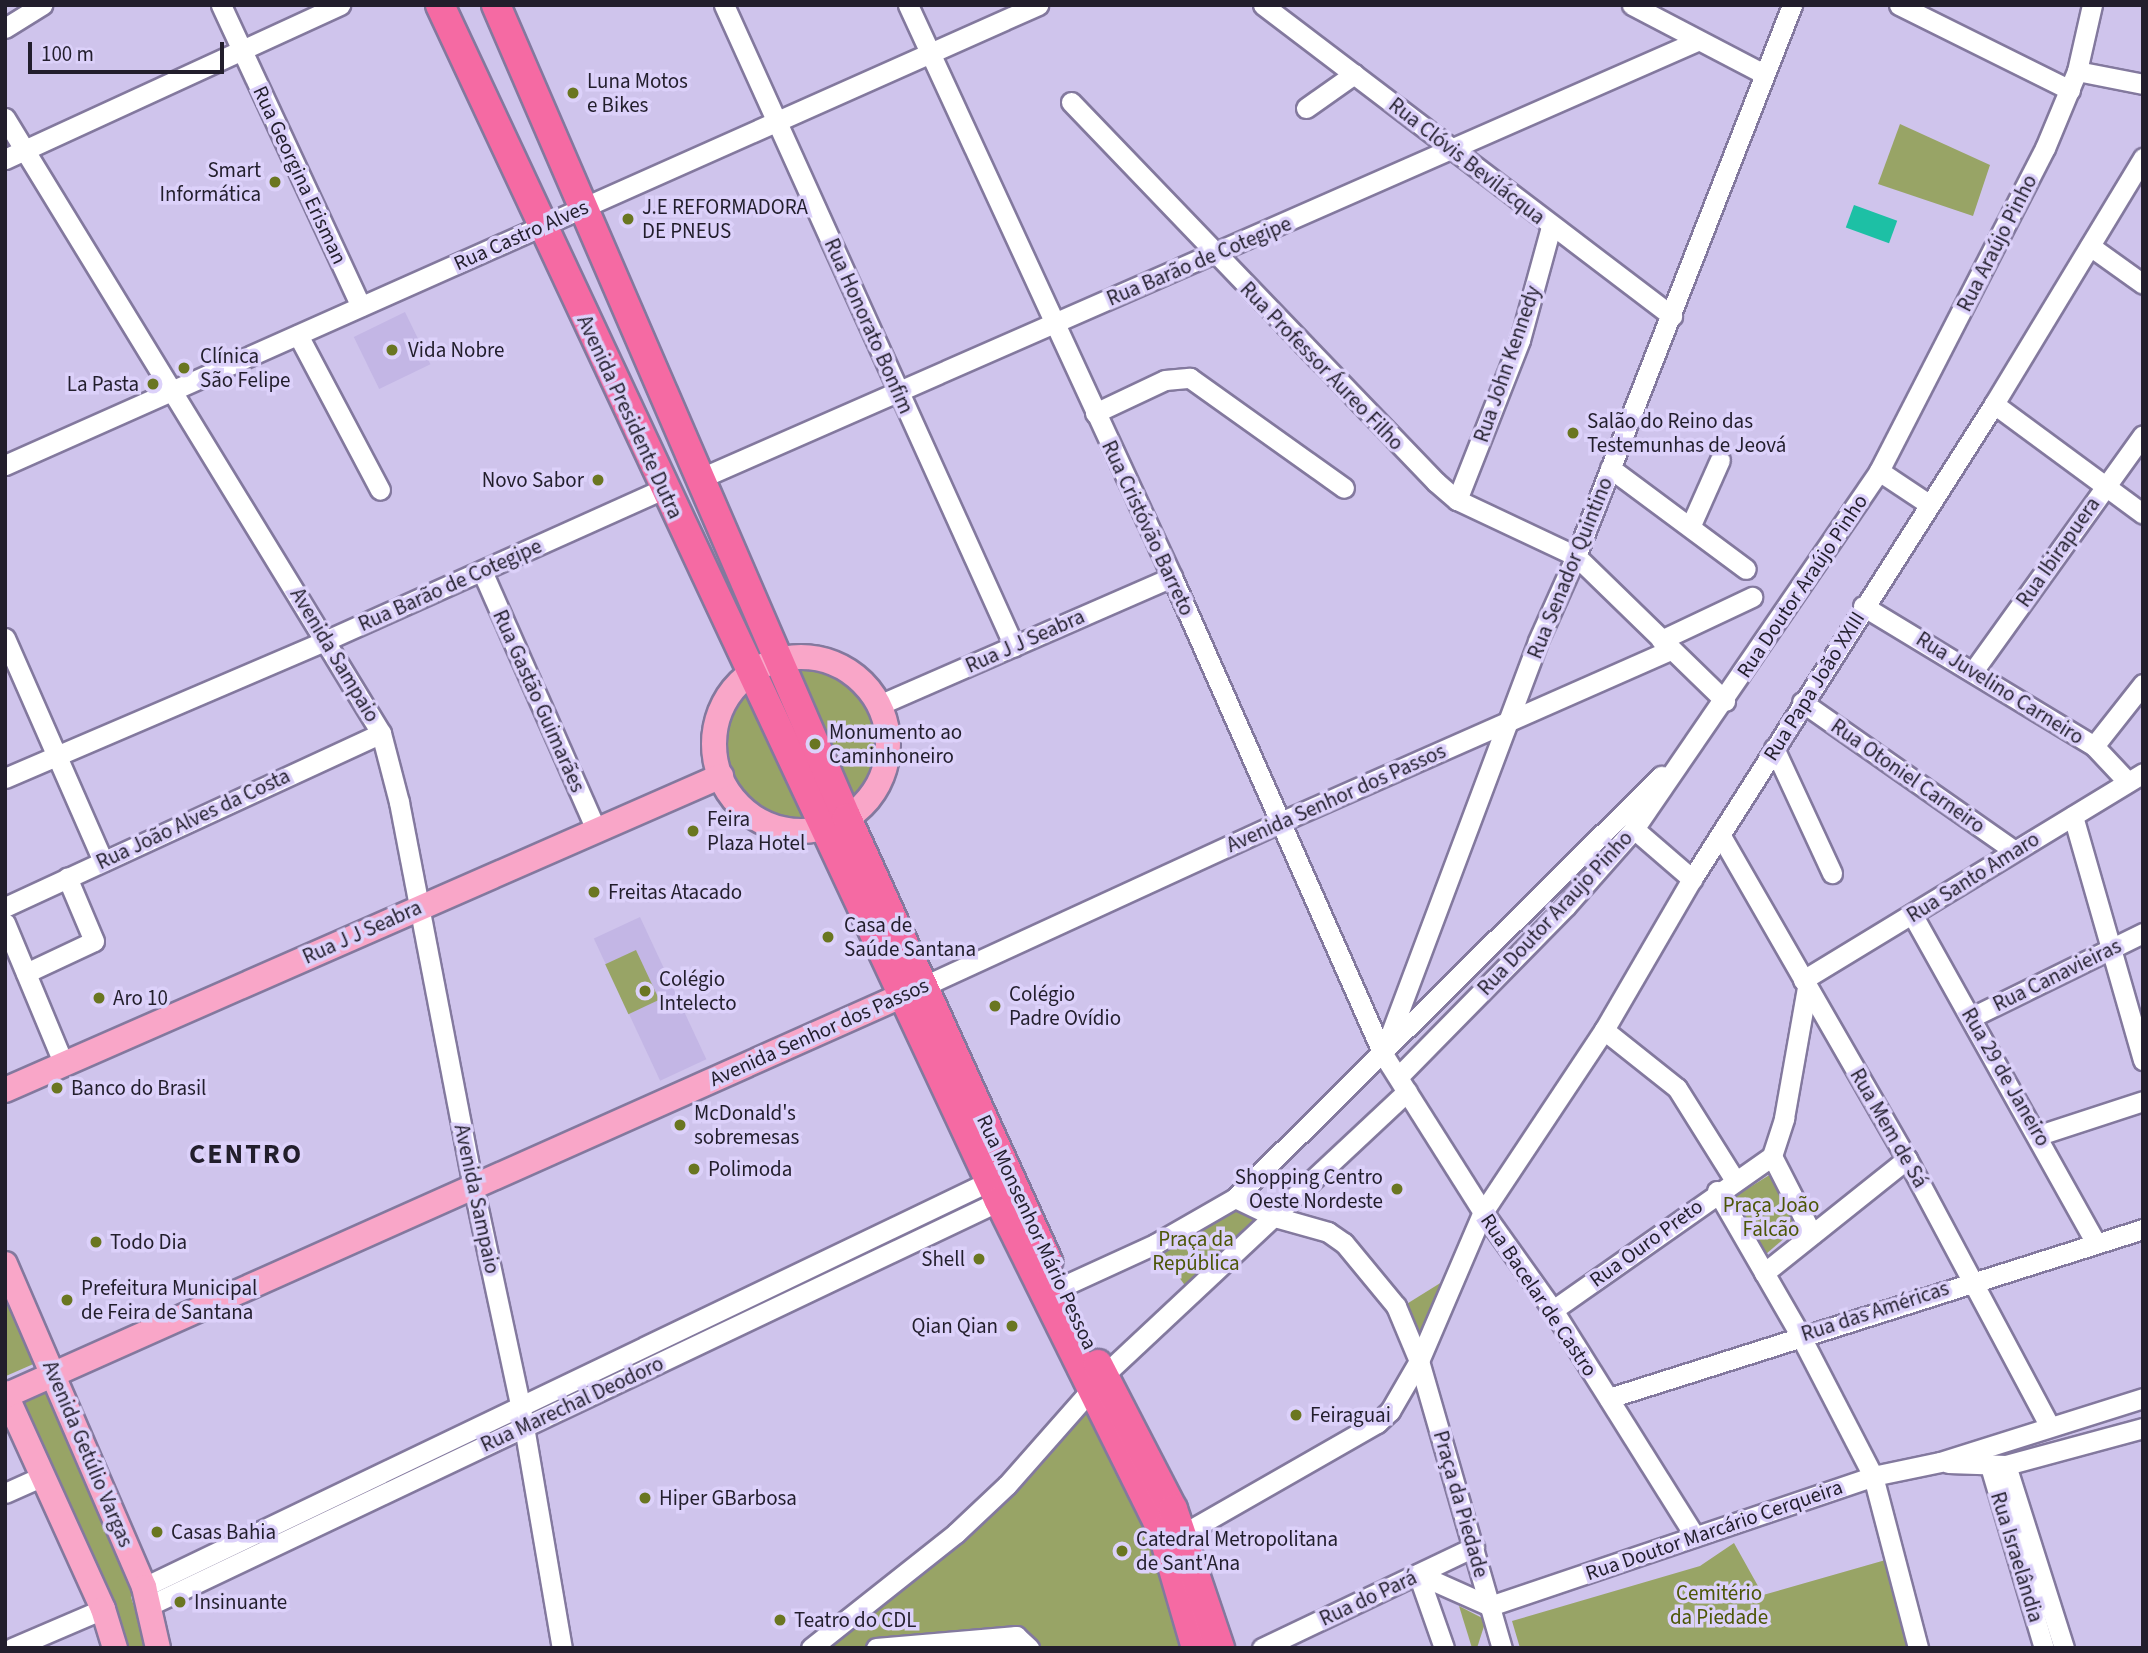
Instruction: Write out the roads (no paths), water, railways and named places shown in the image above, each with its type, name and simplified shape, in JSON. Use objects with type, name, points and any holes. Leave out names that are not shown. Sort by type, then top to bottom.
[{"type":"highway","name":"Avenida Presidente Dutra","points":[[440,5],[663,489],[751,673],[835,823]]},
{"type":"highway","name":"Avenida Presidente Dutra","points":[[496,5],[781,659],[835,823]]},
{"type":"highway","name":"Rua Monsenhor Mário Pessoa","points":[[835,823],[913,991],[960,1114],[994,1191],[1097,1383],[1144,1448],[1183,1534],[1220,1648]]},
{"type":"highway","name":"Rua Monsenhor Mário Pessoa","points":[[913,991],[992,1131],[1162,1531],[1196,1648]]},
{"type":"highway","points":[[960,1114],[980,1138],[1038,1261],[1059,1288]]},
{"type":"main road","points":[[807,657],[843,668],[862,682],[878,705],[886,724],[886,763],[870,797],[835,823],[802,831],[766,823],[739,804],[721,776],[715,734],[720,712],[729,696],[751,673],[781,659],[807,657]]},
{"type":"main road","name":"Rua J J Seabra","points":[[5,1090],[721,776]]},
{"type":"main road","name":"Avenida Senhor dos Passos","points":[[6,1395],[913,991]]},
{"type":"main road","name":"Avenida Getúlio Vargas","points":[[5,1264],[54,1374],[145,1597],[158,1648]]},
{"type":"main road","points":[[6,1395],[103,1609],[115,1648]]},
{"type":"street","points":[[5,28],[42,5]]},
{"type":"street","name":"Rua Georgina Erisman","points":[[221,5],[361,306]]},
{"type":"street","points":[[5,159],[340,5]]},
{"type":"street","name":"Rua Honorato Bonfim","points":[[724,5],[1014,646]]},
{"type":"street","name":"Rua Cristóvão Barreto","points":[[908,5],[1172,577],[1278,823],[1383,1054]]},
{"type":"street","name":"Rua Castro Alves","points":[[5,465],[542,225],[932,55],[1038,5]]},
{"type":"street","name":"Rua Clóvis Bevilácqua","points":[[1263,5],[1551,227],[1672,316]]},
{"type":"street","points":[[1632,5],[1764,74]]},
{"type":"street","name":"Rua Senador Quintino","points":[[1383,1054],[1538,641],[1576,556],[1672,316],[1792,5]]},
{"type":"street","points":[[1899,5],[2070,90]]},
{"type":"street","name":"Rua Araújo Pinho","points":[[1879,471],[2045,148],[2077,71],[2092,5]]},
{"type":"street","name":"Rua Barão de Cotegipe","points":[[701,478],[1454,150],[1697,41]]},
{"type":"street","points":[[2077,71],[2143,84]]},
{"type":"street","points":[[1306,108],[1354,74]]},
{"type":"street","name":"Rua Professor Áureo Filho","points":[[1071,102],[1212,254],[1457,500],[1576,556],[1725,701]]},
{"type":"street","name":"Avenida Sampaio","points":[[5,117],[327,640],[381,733],[399,802],[473,1185],[522,1418],[562,1648]]},
{"type":"street","name":"Rua Papa João XXIII","points":[[1183,1534],[1384,1419],[1419,1361],[1483,1212],[1604,1030],[1692,879],[1927,503],[1994,404],[2143,158]]},
{"type":"street","name":"Rua John Kennedy","points":[[1457,500],[1520,340],[1551,227]]},
{"type":"street","points":[[2090,246],[2143,284]]},
{"type":"street","points":[[298,335],[380,491]]},
{"type":"street","points":[[1095,413],[1165,380],[1190,378],[1344,488]]},
{"type":"street","points":[[1994,404],[2143,514]]},
{"type":"street","name":"Rua Ibirapuera","points":[[1974,670],[2143,435]]},
{"type":"street","points":[[1691,525],[1720,460]]},
{"type":"street","points":[[1610,468],[1691,525],[1746,569]]},
{"type":"street","points":[[1879,471],[1927,503]]},
{"type":"street","name":"Rua Doutor Araújo Pinho","points":[[1725,701],[1879,471]]},
{"type":"street","name":"Rua Barão de Cotegipe","points":[[5,778],[327,640],[663,489]]},
{"type":"street","name":"Rua Gastão Guimarães","points":[[482,571],[596,830]]},
{"type":"street","name":"Rua J J Seabra","points":[[878,705],[1172,577]]},
{"type":"street","name":"Avenida Senhor dos Passos","points":[[913,991],[1278,823],[1509,723],[1666,645],[1752,597]]},
{"type":"street","name":"Rua Juvelino Carneiro","points":[[1863,606],[1974,670],[2094,746],[2135,777]]},
{"type":"street","points":[[7,648],[58,754],[103,861]]},
{"type":"street","points":[[2094,746],[2143,684]]},
{"type":"street","name":"Rua Doutor Araujo Pinho","points":[[1403,1084],[1634,829],[1725,701]]},
{"type":"street","name":"Rua Otoniel Carneiro","points":[[1802,702],[2013,850]]},
{"type":"street","name":"Rua João Alves da Costa","points":[[5,907],[381,733]]},
{"type":"street","name":"Rua Doutor Araujo Pinho","points":[[1383,1054],[1699,737]]},
{"type":"street","points":[[1774,748],[1832,873]]},
{"type":"street","name":"Rua Santo Amaro","points":[[1805,984],[2013,850],[2135,777]]},
{"type":"street","points":[[2073,816],[2113,946],[2143,1060]]},
{"type":"street","points":[[1634,829],[1692,879]]},
{"type":"street","name":"Rua Mem de Sá","points":[[1721,836],[1907,1159],[1974,1280],[2049,1425]]},
{"type":"street","points":[[26,974],[94,941],[67,877]]},
{"type":"street","name":"Rua 29 de Janeiro","points":[[1912,914],[2039,1135],[2096,1243]]},
{"type":"street","points":[[5,923],[64,1065]]},
{"type":"street","name":"Rua Canavieiras","points":[[1972,1017],[2143,933]]},
{"type":"street","points":[[1805,984],[1784,1118],[1772,1156],[1812,1234]]},
{"type":"street","points":[[1604,1030],[1677,1088],[1734,1179]]},
{"type":"street","points":[[1059,1288],[1155,1244],[1235,1198],[1383,1054]]},
{"type":"street","name":"Rua Bacelar de Castro","points":[[1383,1054],[1483,1212],[1553,1310],[1695,1536]]},
{"type":"street","points":[[811,1648],[956,1533],[1097,1383],[1189,1291],[1275,1217],[1403,1084]]},
{"type":"street","points":[[2039,1135],[2143,1101]]},
{"type":"street","name":"Rua Ouro Preto","points":[[1553,1310],[1734,1179],[1772,1156]]},
{"type":"street","points":[[1764,1272],[1907,1159]]},
{"type":"street","name":"Rua Marechal Deodoro","points":[[145,1597],[994,1191]]},
{"type":"street","points":[[1717,1191],[1800,1335],[1873,1476],[1917,1648]]},
{"type":"street","name":"Praça da Piedade","points":[[1235,1198],[1275,1217],[1312,1224],[1343,1243],[1393,1300],[1419,1361],[1502,1647]]},
{"type":"street","name":"Rua das Américas","points":[[1609,1398],[1800,1335],[2143,1229]]},
{"type":"street","name":"Rua Doutor Marcário Cerqueira","points":[[1490,1606],[1873,1476],[1940,1462],[2049,1425],[2143,1398]]},
{"type":"street","name":"Rua Doutor Marcário Cerqueira","points":[[1940,1462],[1998,1466],[2142,1432]]},
{"type":"street","points":[[1998,1466],[2064,1648]]},
{"type":"street","name":"Rua Israelândia","points":[[1998,1466],[2044,1648]]},
{"type":"street","points":[[5,1493],[43,1476]]},
{"type":"street","name":"Rua do Pará","points":[[1262,1648],[1474,1547]]},
{"type":"street","points":[[1418,1574],[1490,1606]]},
{"type":"street","points":[[1418,1574],[1444,1648]]},
{"type":"street","points":[[5,1642],[10,1648],[103,1609]]},
{"type":"street","points":[[876,1648],[1016,1636],[1029,1648]]},
{"type":"place","name":"Luna Motos e Bikes","points":[[573,93]]},
{"type":"place","name":"Smart Informática","points":[[275,182]]},
{"type":"place","name":"J.E REFORMADORA DE PNEUS","points":[[628,219]]},
{"type":"place","name":"Vida Nobre","points":[[392,350]]},
{"type":"place","name":"Clínica São Felipe","points":[[184,368]]},
{"type":"place","name":"La Pasta","points":[[153,384]]},
{"type":"place","name":"Salão do Reino das Testemunhas de Jeová","points":[[1573,433]]},
{"type":"place","name":"Novo Sabor","points":[[598,480]]},
{"type":"place","name":"Monumento ao Caminhoneiro","points":[[815,744]]},
{"type":"place","name":"Feira Plaza Hotel","points":[[693,831]]},
{"type":"place","name":"Freitas Atacado","points":[[594,892]]},
{"type":"place","name":"Casa de Saúde Santana","points":[[828,937]]},
{"type":"place","name":"Colégio Intelecto","points":[[645,991]]},
{"type":"place","name":"Aro 10","points":[[99,998]]},
{"type":"place","name":"Colégio Padre Ovídio","points":[[995,1006]]},
{"type":"place","name":"Banco do Brasil","points":[[57,1088]]},
{"type":"place","name":"McDonald's sobremesas","points":[[680,1125]]},
{"type":"place","name":"Polimoda","points":[[694,1169]]},
{"type":"place","name":"Shopping Centro Oeste Nordeste","points":[[1397,1189]]},
{"type":"place","name":"Todo Dia","points":[[96,1242]]},
{"type":"place","name":"Shell","points":[[979,1259]]},
{"type":"place","name":"Prefeitura Municipal de Feira de Santana","points":[[67,1300]]},
{"type":"place","name":"Qian Qian","points":[[1012,1326]]},
{"type":"place","name":"Feiraguai","points":[[1296,1415]]},
{"type":"place","name":"Hiper GBarbosa","points":[[645,1498]]},
{"type":"place","name":"Casas Bahia","points":[[157,1532]]},
{"type":"place","name":"Catedral Metropolitana de Sant'Ana","points":[[1122,1551]]},
{"type":"place","name":"Insinuante","points":[[180,1602]]},
{"type":"place","name":"Teatro do CDL","points":[[780,1620]]},
{"type":"district","name":"CENTRO","points":[[246,1154]]},
{"type":"park label","name":"Praça João Falcão","points":[[1771,1217]]},
{"type":"park label","name":"Praça da República","points":[[1196,1251]]},
{"type":"park label","name":"Cemitério da Piedade","points":[[1719,1605]]}]
